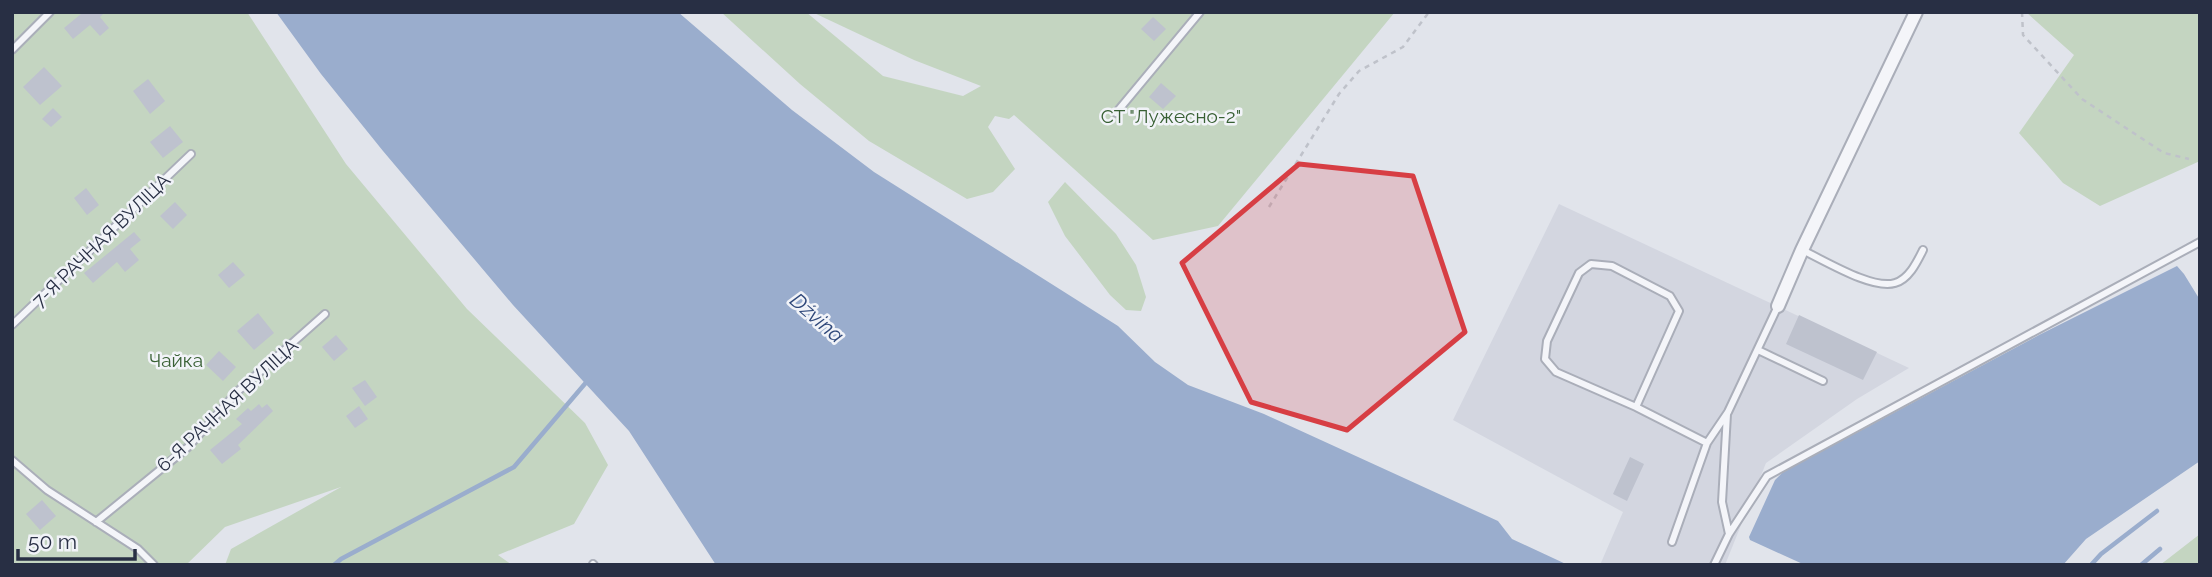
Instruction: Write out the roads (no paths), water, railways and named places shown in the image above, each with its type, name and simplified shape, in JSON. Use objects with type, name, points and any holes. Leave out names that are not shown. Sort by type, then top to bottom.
[{"type":"street","points":[[1778,306],[1916,12]]},
{"type":"lane","points":[[12,50],[50,12]]},
{"type":"lane","points":[[1116,113],[1200,12]]},
{"type":"lane","name":"7-Я РАЧНАЯ ВУЛІЦА","points":[[12,325],[191,154]]},
{"type":"lane","points":[[1714,565],[1728,534],[1767,476],[2200,242]]},
{"type":"lane","points":[[1802,250],[1874,283],[1896,283],[1913,269],[1923,250]]},
{"type":"lane","points":[[1636,407],[1679,311],[1670,296],[1612,266],[1591,264],[1579,273],[1547,341],[1545,359],[1556,372],[1636,407],[1707,443]]},
{"type":"lane","points":[[1672,541],[1707,443],[1727,412],[1778,306]]},
{"type":"lane","name":"6-Я РАЧНАЯ ВУЛІЦА","points":[[96,522],[188,447],[237,392],[325,314]]},
{"type":"lane","points":[[1758,350],[1823,381]]},
{"type":"lane","points":[[1727,412],[1722,502],[1728,534]]},
{"type":"lane","points":[[12,460],[47,489],[138,549],[154,565]]},
{"type":"water","name":"Dźvina","points":[[276,12],[678,12],[792,110],[874,172],[1118,326],[1155,362],[1188,385],[1264,414],[1498,521],[1512,539],[1568,565],[716,565],[629,431],[513,305],[383,151],[321,74]]},
{"type":"water","points":[[2177,266],[2200,300],[2200,461],[2086,539],[2063,565],[1805,565],[1750,540],[1775,480],[1783,472],[2039,335]]},
{"type":"waterway","points":[[334,565],[514,467],[589,379]]},
{"type":"waterway","points":[[2091,565],[2101,554],[2157,511]]},
{"type":"waterway","points":[[2141,565],[2160,549]]},
{"type":"park label","name":"СТ \"Лужесно-2\"","points":[[1171,116]]},
{"type":"park label","name":"Чайка","points":[[176,360]]}]
